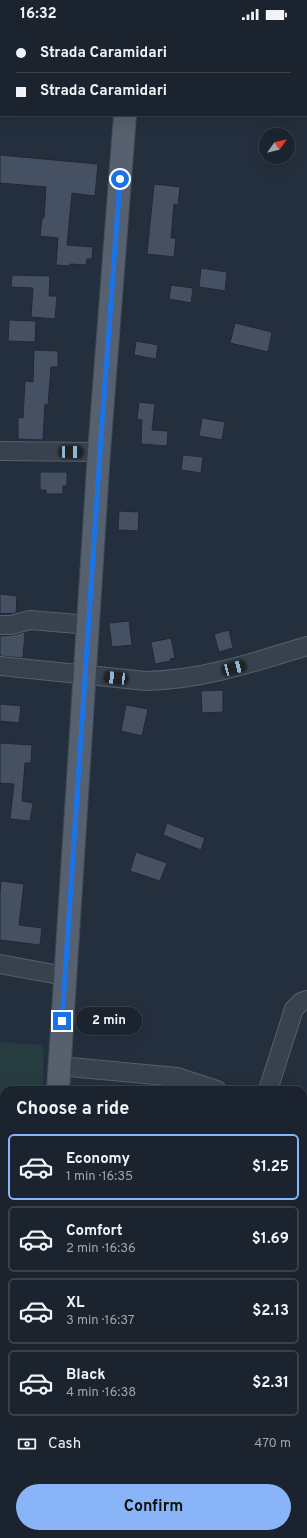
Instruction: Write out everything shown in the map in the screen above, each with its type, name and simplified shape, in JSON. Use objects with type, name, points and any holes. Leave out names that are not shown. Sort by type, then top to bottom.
[{"type":"main road","points":[[58,1086],[88,625],[125,116]]},
{"type":"street","points":[[0,451],[100,452]]},
{"type":"street","points":[[0,625],[11,625],[30,620],[88,625]]},
{"type":"street","points":[[0,666],[146,681],[168,680],[221,671],[307,646]]},
{"type":"street","points":[[0,964],[65,976]]},
{"type":"street","points":[[269,1086],[294,1009],[301,1002],[307,1000]]},
{"type":"street","points":[[59,1066],[176,1077],[204,1086]]},
{"type":"green space","points":[[0,1042],[43,1045],[43,1086],[0,1086]]},
{"type":"building","points":[[0,155],[98,164],[95,196],[72,193],[67,245],[93,247],[92,259],[87,259],[86,265],[56,265],[58,238],[40,236],[42,218],[44,218],[46,187],[0,183]]},
{"type":"building","points":[[154,184],[180,187],[178,205],[174,204],[171,238],[176,238],[174,257],[147,254]]},
{"type":"building","points":[[201,268],[227,272],[225,291],[199,287]]},
{"type":"building","points":[[12,275],[50,276],[49,296],[57,296],[55,319],[31,317],[33,288],[11,287]]},
{"type":"building","points":[[171,285],[193,288],[191,303],[169,299]]},
{"type":"building","points":[[9,320],[36,321],[35,342],[8,341]]},
{"type":"building","points":[[235,323],[272,332],[268,352],[230,343]]},
{"type":"building","points":[[136,341],[158,345],[156,359],[134,355]]},
{"type":"building","points":[[34,350],[58,351],[58,367],[51,367],[48,405],[45,404],[43,440],[18,439],[18,417],[23,418],[25,381],[33,382]]},
{"type":"building","points":[[139,402],[155,404],[152,430],[168,431],[167,446],[141,444],[142,420],[137,419]]},
{"type":"building","points":[[202,418],[225,422],[222,440],[199,436]]},
{"type":"building","points":[[183,455],[203,457],[201,473],[181,470]]},
{"type":"building","points":[[40,472],[67,472],[67,486],[63,486],[63,494],[46,494],[46,490],[40,490]]},
{"type":"building","points":[[119,511],[139,512],[138,531],[118,530]]},
{"type":"building","points":[[0,594],[17,596],[16,613],[0,614]]},
{"type":"building","points":[[129,621],[132,645],[112,647],[109,623]]},
{"type":"building","points":[[229,630],[233,648],[219,652],[214,634]]},
{"type":"building","points":[[25,632],[23,658],[0,656],[0,636]]},
{"type":"building","points":[[171,638],[175,658],[170,659],[171,661],[155,664],[151,642]]},
{"type":"building","points":[[223,690],[223,712],[202,713],[201,691]]},
{"type":"building","points":[[0,704],[21,706],[19,723],[0,721]]},
{"type":"building","points":[[126,705],[148,709],[142,736],[121,731]]},
{"type":"building","points":[[0,743],[32,745],[31,763],[25,763],[22,801],[33,803],[30,821],[10,819],[14,784],[0,783]]},
{"type":"building","points":[[167,823],[205,838],[201,850],[163,835]]},
{"type":"building","points":[[136,852],[167,863],[160,881],[130,871]]},
{"type":"building","points":[[1,881],[24,884],[19,925],[42,928],[40,945],[0,940]]},
{"type":"route","points":[[62,1021],[120,179]]}]
